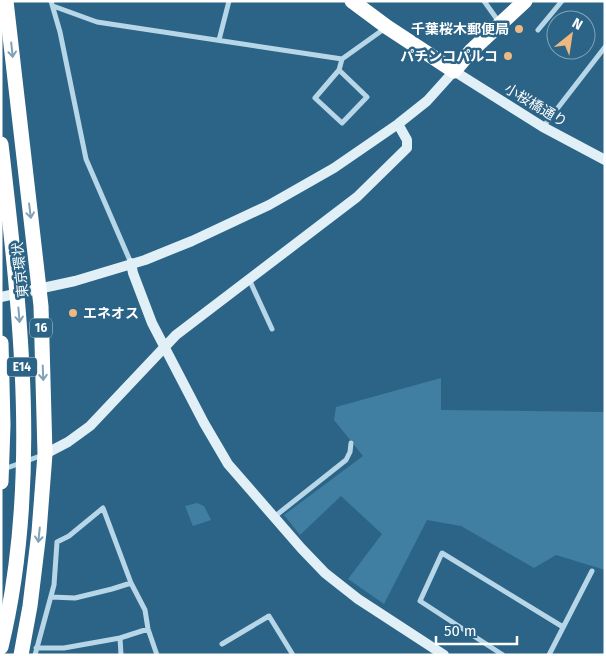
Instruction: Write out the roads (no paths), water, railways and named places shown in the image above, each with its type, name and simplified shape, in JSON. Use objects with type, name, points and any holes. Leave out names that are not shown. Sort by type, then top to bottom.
[{"type":"highway","name":"東京環状","points":[[6,1],[37,269],[34,290],[41,306],[42,455],[39,532],[30,606],[20,655]]},
{"type":"highway","points":[[352,1],[454,71],[471,50],[526,1]]},
{"type":"highway","name":"E14","points":[[1,144],[19,318],[24,426],[20,524],[12,590],[1,646]]},
{"type":"highway","name":"E14","points":[[1,343],[3,425],[1,482]]},
{"type":"street","points":[[219,40],[229,1]]},
{"type":"street","points":[[484,1],[501,24]]},
{"type":"street","points":[[538,30],[562,1]]},
{"type":"street","points":[[52,4],[98,22],[342,59]]},
{"type":"street","points":[[52,4],[60,32],[86,159],[131,263],[152,323],[204,423],[228,464],[301,548],[336,582],[444,655]]},
{"type":"street","points":[[339,70],[367,97],[342,123],[315,98],[339,70],[342,59],[387,26]]},
{"type":"street","points":[[544,127],[605,47]]},
{"type":"street","points":[[1,297],[75,281],[145,260],[192,241],[270,205],[334,168],[398,124],[427,101],[454,71]]},
{"type":"street","name":"小桜橋通り","points":[[454,71],[544,127],[605,160]]},
{"type":"street","points":[[1,470],[42,455],[68,442],[90,426],[176,334],[357,197],[399,158],[407,148],[407,140],[398,124]]},
{"type":"street","points":[[249,278],[272,329]]},
{"type":"street","points":[[273,517],[346,460],[350,452],[351,443]]},
{"type":"street","points":[[35,655],[54,585],[57,542],[69,536],[103,508],[130,583],[145,610],[148,629],[157,655]]},
{"type":"street","points":[[503,655],[420,601],[442,553],[563,627]]},
{"type":"street","points":[[549,655],[592,571]]},
{"type":"street","points":[[51,597],[75,598],[130,583]]},
{"type":"street","points":[[222,644],[269,616],[293,655]]},
{"type":"street","points":[[36,648],[64,648],[120,638],[148,629]]},
{"type":"street","points":[[120,638],[121,655]]},
{"type":"street","points":[[487,655],[492,648]]},
{"type":"place","name":"千葉桜木郵便局","points":[[519,29]]},
{"type":"place","name":"パチンコパルコ","points":[[508,56]]},
{"type":"place","name":"エネオス","points":[[73,313]]}]
